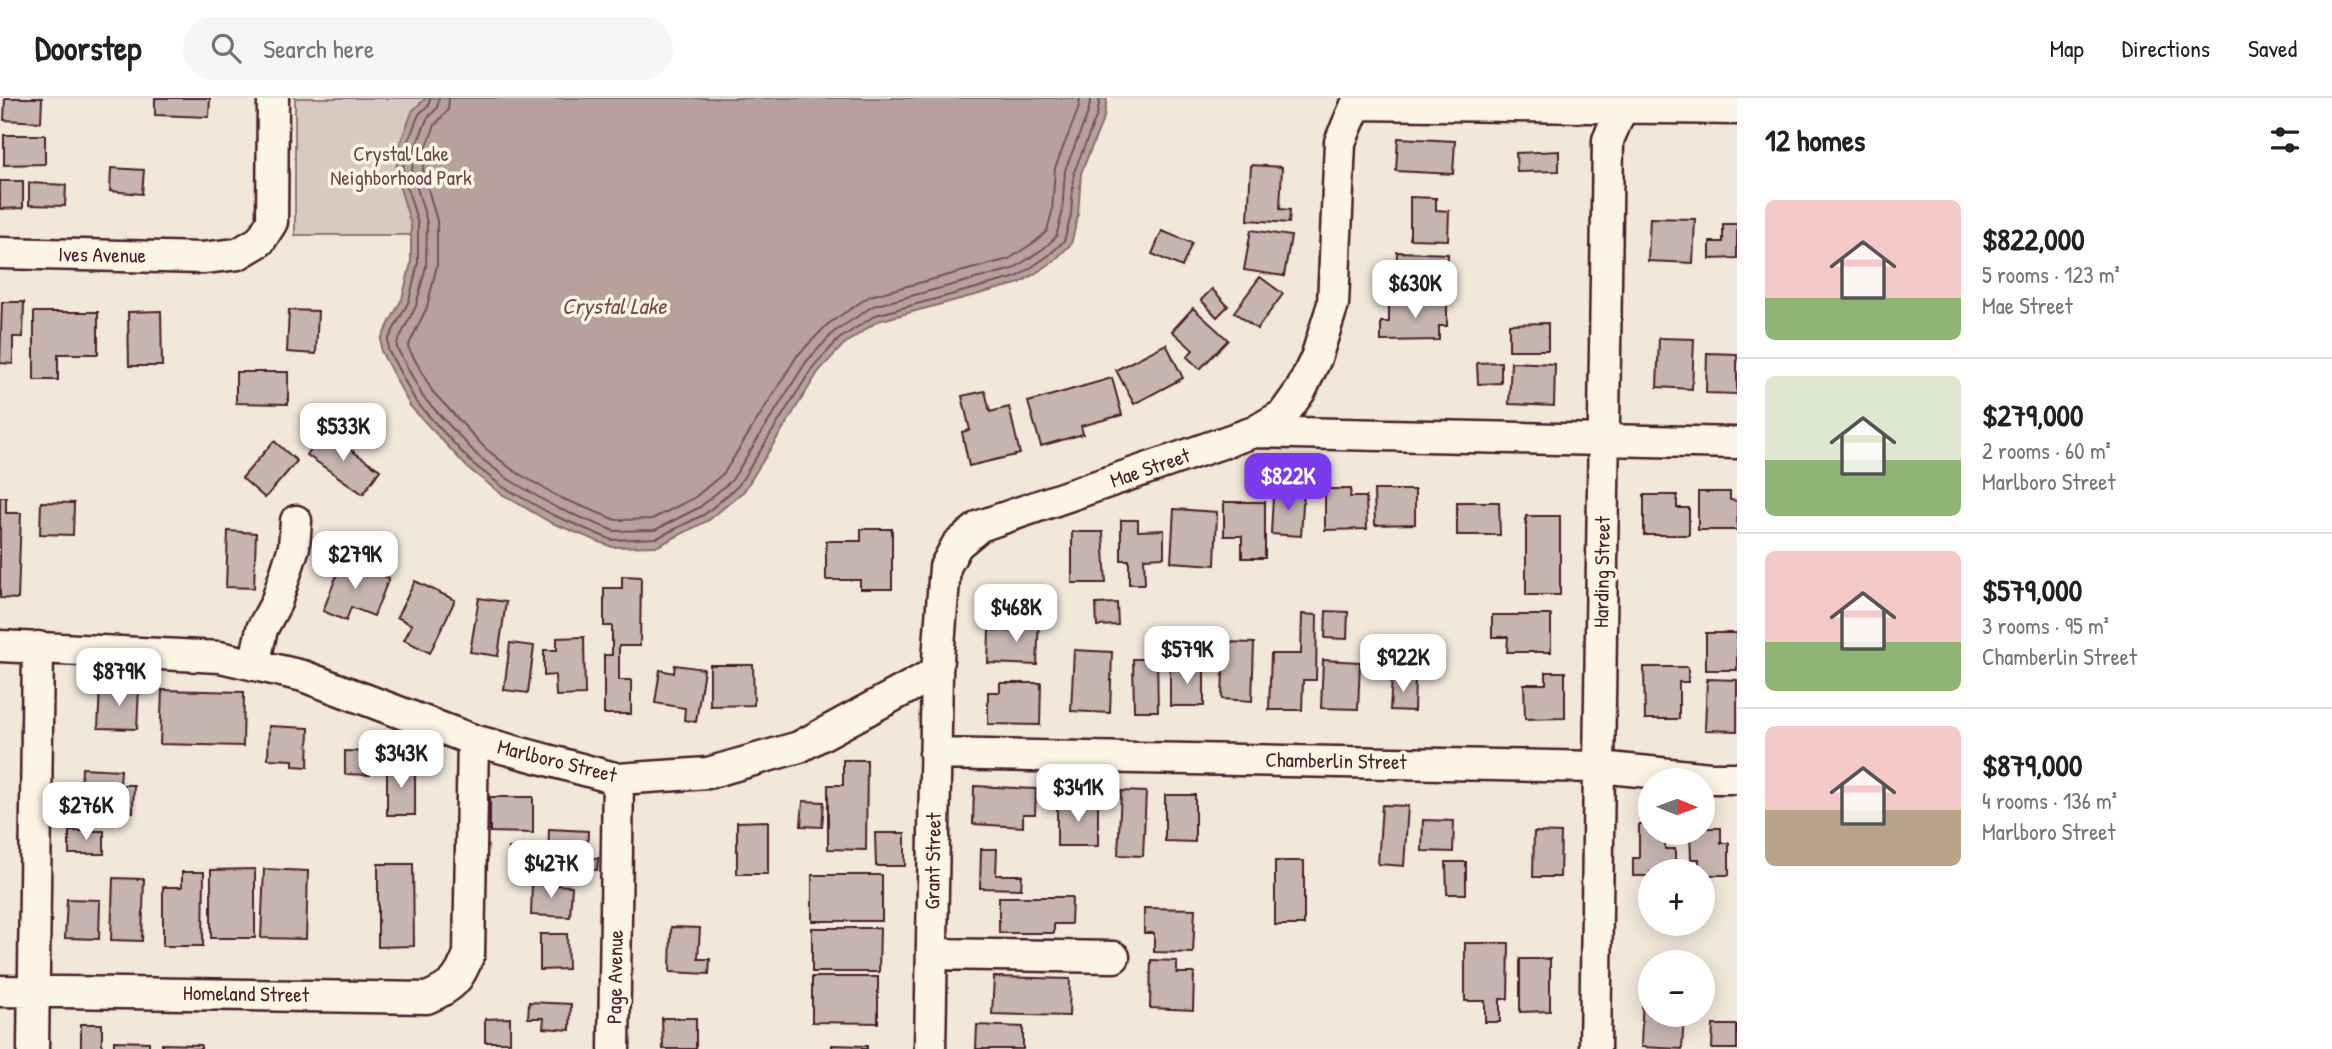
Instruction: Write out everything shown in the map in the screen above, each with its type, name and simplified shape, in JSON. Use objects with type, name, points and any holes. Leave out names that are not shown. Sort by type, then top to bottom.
[{"type":"street","name":"Ives Avenue","points":[[0,253],[204,258],[238,254],[260,241],[272,222],[273,98]]},
{"type":"street","points":[[1254,432],[1283,415],[1301,390],[1316,358],[1333,304],[1340,142],[1358,101],[1625,103],[1737,108]]},
{"type":"street","name":"Harding Street","points":[[1595,1049],[1608,140],[1625,103]]},
{"type":"street","name":"Mae Street","points":[[937,672],[945,567],[957,545],[980,526],[1254,432],[1737,443]]},
{"type":"street","points":[[254,665],[262,629],[276,603],[294,547],[296,522]]},
{"type":"street","name":"Marlboro Street","points":[[0,646],[220,657],[303,676],[473,740],[618,779],[708,773],[799,747],[937,672]]},
{"type":"street","points":[[33,1049],[38,647]]},
{"type":"street","name":"Grant Street","points":[[930,1049],[937,672]]},
{"type":"street","name":"Homeland Street","points":[[0,991],[427,998],[447,989],[461,976],[470,954],[473,740]]},
{"type":"street","name":"Chamberlin Street","points":[[935,754],[1599,766],[1710,778],[1737,778]]},
{"type":"street","name":"Page Avenue","points":[[614,1049],[618,779]]},
{"type":"street","points":[[932,954],[1114,957]]},
{"type":"green space","name":"Crystal Lake Neighborhood Park","points":[[295,98],[543,98],[469,235],[295,235]]},
{"type":"water","name":"Crystal Lake","points":[[426,98],[1107,98],[1104,117],[1081,173],[1078,216],[1071,244],[1053,262],[1020,283],[878,321],[843,345],[819,371],[744,491],[709,520],[658,546],[612,547],[550,522],[500,493],[468,468],[410,406],[381,351],[381,339],[402,299],[411,263],[411,225],[396,174],[398,148],[413,110]]},
{"type":"building","points":[[5,98],[42,98],[41,122],[4,120]]},
{"type":"building","points":[[155,98],[210,98],[209,117],[155,115]]},
{"type":"building","points":[[4,135],[45,135],[45,164],[4,165]]},
{"type":"building","points":[[1398,138],[1455,141],[1453,174],[1396,171]]},
{"type":"building","points":[[1559,151],[1559,171],[1517,172],[1516,153]]},
{"type":"building","points":[[1251,165],[1282,167],[1280,209],[1290,210],[1289,223],[1248,220]]},
{"type":"building","points":[[111,168],[144,170],[142,194],[110,191]]},
{"type":"building","points":[[0,181],[23,181],[23,208],[0,209]]},
{"type":"building","points":[[29,183],[66,185],[65,206],[29,205]]},
{"type":"building","points":[[1410,197],[1436,198],[1436,210],[1449,211],[1448,240],[1410,239]]},
{"type":"building","points":[[1650,218],[1695,219],[1693,263],[1648,261]]},
{"type":"building","points":[[1723,224],[1737,224],[1737,258],[1710,259],[1710,242],[1723,242]]},
{"type":"building","points":[[1251,230],[1291,236],[1284,276],[1244,270]]},
{"type":"building","points":[[1162,231],[1192,243],[1182,267],[1152,254]]},
{"type":"building","points":[[1397,252],[1448,254],[1447,285],[1396,283]]},
{"type":"building","points":[[1260,277],[1283,294],[1257,329],[1234,312]]},
{"type":"building","points":[[1212,289],[1228,306],[1217,317],[1201,300]]},
{"type":"building","points":[[1389,300],[1447,300],[1447,326],[1439,326],[1439,340],[1381,341],[1381,322],[1389,322]]},
{"type":"building","points":[[2,302],[24,302],[23,337],[13,337],[13,364],[0,363]]},
{"type":"building","points":[[1193,308],[1228,340],[1200,369],[1187,357],[1193,350],[1172,331]]},
{"type":"building","points":[[289,310],[318,311],[316,354],[287,352]]},
{"type":"building","points":[[161,311],[162,366],[129,366],[128,312]]},
{"type":"building","points":[[34,312],[98,312],[98,354],[58,354],[58,380],[34,380]]},
{"type":"building","points":[[1548,323],[1548,350],[1509,350],[1509,324]]},
{"type":"building","points":[[1659,338],[1694,339],[1692,389],[1657,387]]},
{"type":"building","points":[[1166,344],[1183,378],[1134,404],[1116,370]]},
{"type":"building","points":[[1707,353],[1737,354],[1737,394],[1706,393]]},
{"type":"building","points":[[1501,362],[1501,383],[1478,384],[1477,363]]},
{"type":"building","points":[[1511,362],[1555,364],[1554,406],[1509,404]]},
{"type":"building","points":[[236,372],[288,372],[288,404],[236,403]]},
{"type":"building","points":[[1112,378],[1122,415],[1081,426],[1083,434],[1041,446],[1028,402]]},
{"type":"building","points":[[985,391],[990,412],[1009,407],[1020,454],[969,466],[962,432],[970,430],[962,396]]},
{"type":"building","points":[[323,431],[380,470],[363,494],[307,455]]},
{"type":"building","points":[[274,441],[297,461],[265,498],[242,478]]},
{"type":"building","points":[[1286,488],[1304,489],[1301,536],[1271,534],[1273,496],[1286,497]]},
{"type":"building","points":[[1325,489],[1351,489],[1350,497],[1366,497],[1367,529],[1325,530]]},
{"type":"building","points":[[1374,490],[1415,490],[1415,524],[1375,525]]},
{"type":"building","points":[[1698,492],[1730,492],[1730,500],[1737,501],[1737,530],[1698,530]]},
{"type":"building","points":[[1644,495],[1677,495],[1677,508],[1689,508],[1689,535],[1644,535]]},
{"type":"building","points":[[0,497],[6,497],[6,513],[21,513],[18,599],[0,598]]},
{"type":"building","points":[[41,502],[74,503],[73,535],[40,534]]},
{"type":"building","points":[[1224,502],[1265,502],[1265,558],[1242,558],[1242,536],[1224,536]]},
{"type":"building","points":[[1457,502],[1499,502],[1500,535],[1457,535]]},
{"type":"building","points":[[1174,509],[1217,512],[1215,565],[1171,562]]},
{"type":"building","points":[[1526,516],[1560,516],[1560,595],[1526,595]]},
{"type":"building","points":[[1121,520],[1138,520],[1138,531],[1164,530],[1164,557],[1144,558],[1145,584],[1129,584],[1129,560],[1121,560]]},
{"type":"building","points":[[861,529],[892,529],[892,589],[860,589],[860,580],[826,580],[826,541],[861,541]]},
{"type":"building","points":[[228,531],[256,533],[254,588],[226,587]]},
{"type":"building","points":[[1072,532],[1103,532],[1106,583],[1072,583]]},
{"type":"building","points":[[343,559],[389,578],[374,616],[351,607],[346,621],[323,611]]},
{"type":"building","points":[[622,576],[641,577],[640,646],[619,646],[619,680],[631,680],[631,714],[604,714],[604,655],[612,655],[612,626],[604,626],[604,588],[622,588]]},
{"type":"building","points":[[415,581],[455,600],[430,653],[404,640],[412,625],[397,617]]},
{"type":"building","points":[[479,598],[506,602],[498,656],[470,652]]},
{"type":"building","points":[[1117,603],[1118,625],[1097,626],[1096,604]]},
{"type":"building","points":[[1326,611],[1348,612],[1347,639],[1325,638]]},
{"type":"building","points":[[1302,614],[1317,615],[1316,680],[1303,680],[1302,710],[1269,710],[1271,654],[1301,654]]},
{"type":"building","points":[[1492,615],[1551,615],[1551,652],[1507,652],[1508,637],[1492,637]]},
{"type":"building","points":[[1019,616],[1039,617],[1037,665],[988,663],[989,630],[1018,632]]},
{"type":"building","points":[[1706,633],[1737,633],[1737,670],[1706,670]]},
{"type":"building","points":[[584,637],[585,695],[556,696],[555,675],[544,676],[544,650],[557,650],[557,638]]},
{"type":"building","points":[[1224,642],[1254,643],[1252,701],[1222,699]]},
{"type":"building","points":[[510,643],[534,646],[528,693],[504,690]]},
{"type":"building","points":[[1074,650],[1112,652],[1110,713],[1071,711]]},
{"type":"building","points":[[1133,659],[1157,659],[1158,711],[1134,711]]},
{"type":"building","points":[[1323,660],[1360,662],[1358,709],[1321,708]]},
{"type":"building","points":[[675,665],[704,669],[696,722],[684,720],[685,708],[655,703],[660,670],[674,673]]},
{"type":"building","points":[[710,665],[753,665],[754,705],[710,706]]},
{"type":"building","points":[[1204,666],[1204,706],[1170,706],[1170,667]]},
{"type":"building","points":[[1644,667],[1688,667],[1688,682],[1679,682],[1679,719],[1645,719]]},
{"type":"building","points":[[1546,672],[1565,672],[1565,718],[1525,719],[1524,684],[1546,684]]},
{"type":"building","points":[[1392,677],[1415,678],[1414,711],[1390,710]]},
{"type":"building","points":[[1707,679],[1737,680],[1737,731],[1705,730]]},
{"type":"building","points":[[1000,683],[1041,683],[1040,725],[988,724],[988,692],[1000,692]]},
{"type":"building","points":[[100,687],[139,688],[137,729],[98,728]]},
{"type":"building","points":[[162,690],[244,692],[243,746],[160,744]]},
{"type":"building","points":[[269,726],[309,728],[308,767],[293,766],[293,760],[268,759]]},
{"type":"building","points":[[345,751],[371,752],[370,775],[345,774]]},
{"type":"building","points":[[843,760],[867,760],[866,850],[828,849],[828,785],[843,785]]},
{"type":"building","points":[[387,766],[415,766],[415,815],[387,815]]},
{"type":"building","points":[[82,768],[121,770],[120,785],[134,785],[133,812],[80,810]]},
{"type":"building","points":[[974,786],[1036,789],[1035,814],[1023,814],[1023,827],[973,824]]},
{"type":"building","points":[[1121,791],[1146,792],[1143,856],[1118,855]]},
{"type":"building","points":[[1165,795],[1195,795],[1195,842],[1165,841]]},
{"type":"building","points":[[490,797],[533,797],[533,833],[490,832]]},
{"type":"building","points":[[803,801],[824,802],[822,827],[801,826]]},
{"type":"building","points":[[1057,801],[1098,801],[1098,846],[1057,846]]},
{"type":"building","points":[[1382,805],[1408,806],[1404,866],[1378,864]]},
{"type":"building","points":[[1423,820],[1454,821],[1453,852],[1422,851]]},
{"type":"building","points":[[768,821],[768,874],[737,874],[737,822]]},
{"type":"building","points":[[1715,828],[1721,828],[1721,843],[1729,843],[1729,875],[1715,875],[1715,859],[1691,859],[1690,845],[1715,845]]},
{"type":"building","points":[[549,829],[588,831],[587,858],[598,858],[597,870],[548,868]]},
{"type":"building","points":[[69,831],[104,831],[104,854],[69,854]]},
{"type":"building","points":[[1534,832],[1561,833],[1560,877],[1533,877]]},
{"type":"building","points":[[875,833],[905,833],[905,866],[876,866]]},
{"type":"building","points":[[1639,845],[1665,845],[1665,849],[1675,849],[1675,859],[1638,859],[1638,876],[1633,876],[1633,858],[1639,858]]},
{"type":"building","points":[[509,848],[536,848],[537,864],[509,864]]},
{"type":"building","points":[[981,849],[997,849],[996,875],[1022,875],[1021,889],[980,888]]},
{"type":"building","points":[[1275,861],[1304,861],[1304,925],[1275,925]]},
{"type":"building","points":[[1446,862],[1466,862],[1466,894],[1447,894]]},
{"type":"building","points":[[378,864],[413,864],[414,946],[378,947]]},
{"type":"building","points":[[255,869],[255,938],[211,938],[211,870]]},
{"type":"building","points":[[264,869],[308,871],[306,939],[261,938]]},
{"type":"building","points":[[182,872],[204,872],[203,946],[163,946],[163,887],[182,887]]},
{"type":"building","points":[[812,875],[882,875],[882,921],[812,921]]},
{"type":"building","points":[[113,878],[144,879],[142,941],[111,940]]},
{"type":"building","points":[[532,884],[572,886],[570,917],[531,915]]},
{"type":"building","points":[[999,897],[1072,897],[1071,924],[1054,924],[1054,933],[999,933]]},
{"type":"building","points":[[67,899],[100,900],[99,939],[65,938]]},
{"type":"building","points":[[1144,908],[1195,909],[1193,953],[1154,952],[1154,933],[1144,933]]},
{"type":"building","points":[[671,927],[700,928],[698,959],[710,959],[709,974],[670,972]]},
{"type":"building","points":[[812,928],[880,928],[879,972],[812,972]]},
{"type":"building","points":[[540,934],[567,934],[568,969],[540,970]]},
{"type":"building","points":[[1465,943],[1509,943],[1508,999],[1500,999],[1500,1022],[1485,1022],[1485,1001],[1465,1001]]},
{"type":"building","points":[[1520,959],[1550,959],[1550,1011],[1520,1012]]},
{"type":"building","points":[[1151,960],[1177,961],[1177,973],[1194,973],[1193,1010],[1150,1008]]},
{"type":"building","points":[[812,977],[878,977],[878,1023],[812,1022]]},
{"type":"building","points":[[994,977],[1070,979],[1069,1016],[992,1014]]},
{"type":"building","points":[[529,1002],[571,1004],[570,1030],[543,1028],[544,1018],[528,1018]]},
{"type":"building","points":[[510,1018],[510,1042],[485,1042],[485,1019]]},
{"type":"building","points":[[662,1018],[696,1018],[696,1049],[663,1049]]},
{"type":"building","points":[[81,1024],[102,1024],[102,1049],[81,1049]]},
{"type":"building","points":[[977,1025],[1023,1027],[1023,1049],[976,1049]]},
{"type":"building","points":[[1715,1025],[1737,1025],[1737,1049],[1712,1049]]},
{"type":"building","points":[[1642,1027],[1683,1027],[1682,1049],[1641,1047]]},
{"type":"building","points":[[114,1041],[149,1042],[149,1049],[114,1049]]},
{"type":"building","points":[[162,1044],[201,1045],[201,1049],[162,1049]]},
{"type":"building","points":[[832,1045],[867,1046],[867,1049],[832,1049]]}]
